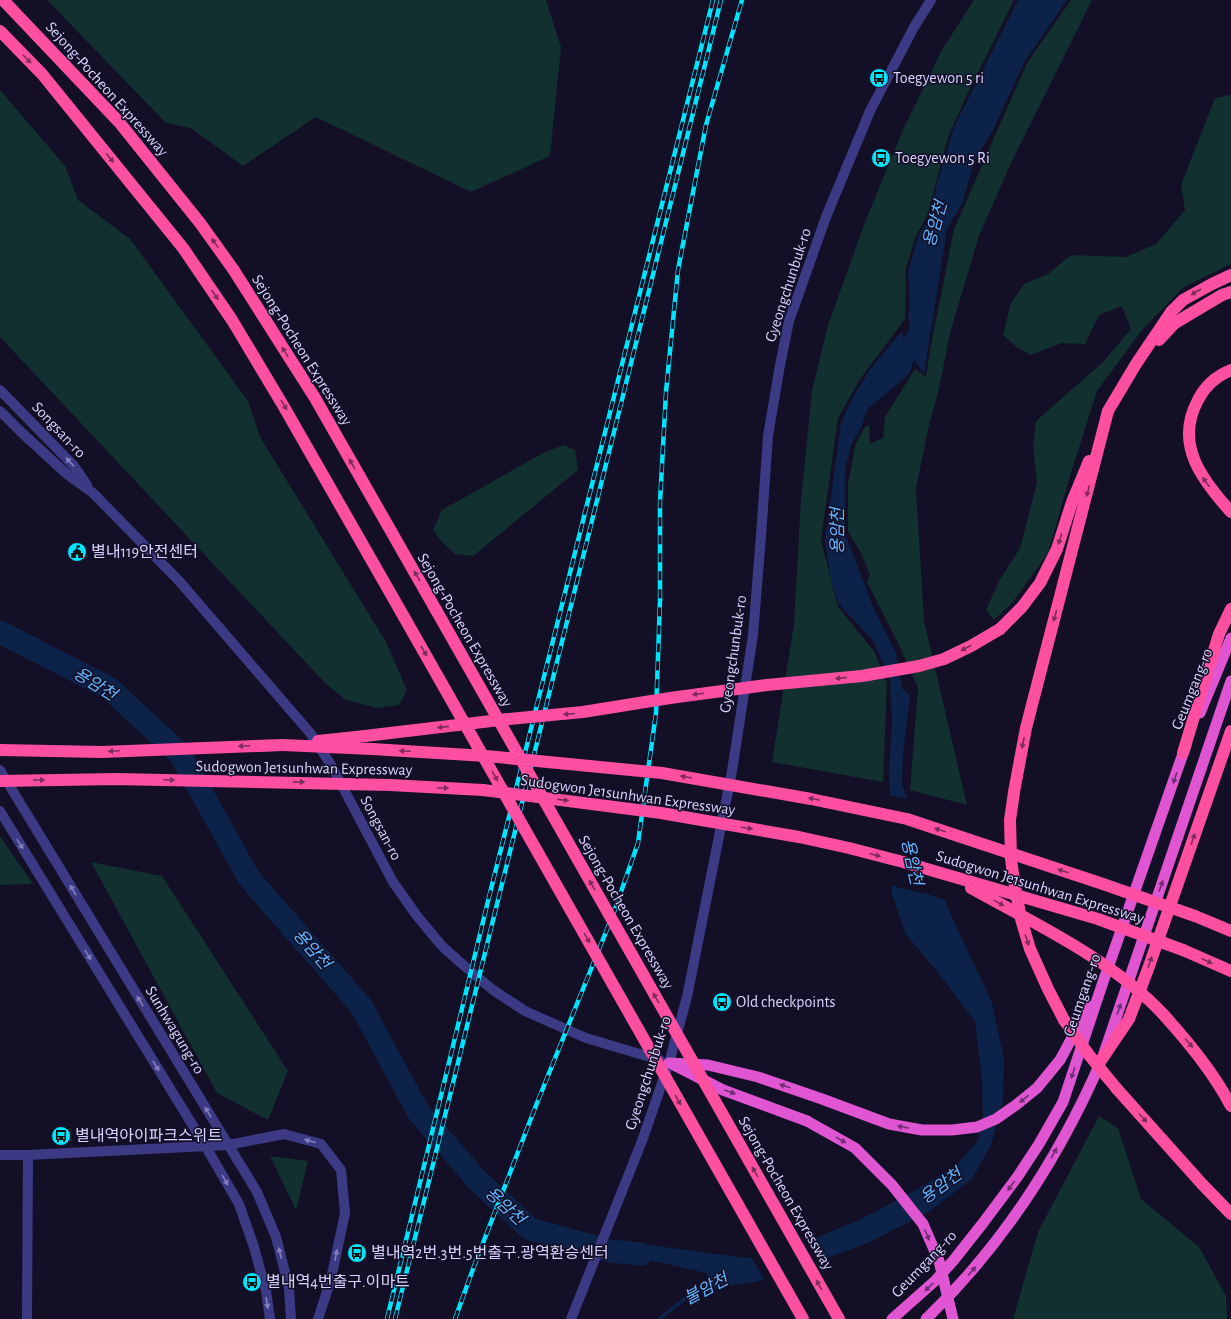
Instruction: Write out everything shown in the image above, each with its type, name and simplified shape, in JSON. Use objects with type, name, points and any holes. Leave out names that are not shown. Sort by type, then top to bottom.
[{"type":"highway","name":"Sejong-Pocheon Expressway","points":[[3,0],[119,122],[200,223],[233,269],[315,398],[839,1319]]},
{"type":"highway","points":[[0,31],[42,74],[183,248],[232,320],[284,407],[803,1319]]},
{"type":"highway","points":[[283,745],[583,712],[670,698],[767,685],[862,676],[919,666],[944,659],[971,646],[1000,628],[1022,607],[1040,583],[1057,549],[1072,502],[1108,411],[1136,364],[1171,312],[1183,300],[1231,275]]},
{"type":"highway","points":[[1136,364],[1175,323],[1222,295],[1231,292]]},
{"type":"highway","points":[[1231,370],[1214,379],[1202,392],[1193,408],[1188,425],[1188,440],[1193,458],[1201,474],[1215,494],[1231,512]]},
{"type":"highway","points":[[1108,411],[1026,728],[1010,820],[1011,859],[1014,881],[1021,919],[1030,949],[1064,1020],[1089,1055],[1117,1089],[1231,1214]]},
{"type":"highway","points":[[1183,753],[1219,634],[1231,609]]},
{"type":"highway","name":"Geumgang-ro","points":[[892,1319],[936,1280],[988,1218],[1039,1144],[1063,1102],[1183,753],[1231,638]]},
{"type":"highway","name":"Geumgang-ro","points":[[926,1319],[974,1269],[1017,1213],[1062,1140],[1093,1078],[1102,1059],[1231,681]]},
{"type":"highway","points":[[1102,1059],[1129,1019],[1148,969],[1231,731]]},
{"type":"highway","name":"Sudogwon Je1sunhwan Expressway","points":[[0,750],[102,752],[283,745],[486,756],[662,773],[811,798],[906,819],[1100,883],[1195,916],[1231,931]]},
{"type":"highway","name":"Sudogwon Je1sunhwan Expressway","points":[[0,781],[116,779],[390,785],[483,790],[661,813],[800,838],[857,850],[903,862],[952,878],[1098,919],[1183,950],[1231,971]]},
{"type":"highway","points":[[952,878],[1061,938],[1105,966],[1146,998],[1163,1014],[1195,1050],[1231,1106]]},
{"type":"highway","points":[[669,1063],[708,1065],[758,1077],[889,1124],[922,1130],[952,1130],[977,1127],[996,1119],[1037,1088],[1060,1060],[1103,982]]},
{"type":"highway","points":[[669,1063],[723,1090],[807,1121],[855,1148],[892,1185],[923,1224],[939,1261],[953,1319]]},
{"type":"street","name":"Gyeongchunbuk-ro","points":[[571,1319],[642,1141],[669,1063],[689,990],[732,771],[753,635],[762,536],[768,436],[780,365],[790,321],[826,217],[870,111],[914,27],[931,0]]},
{"type":"street","points":[[0,380],[32,423]]},
{"type":"street","name":"Songsan-ro","points":[[0,390],[74,466],[93,493],[180,582],[311,734],[331,765],[393,882],[417,916],[442,946],[493,990],[525,1011],[586,1038],[669,1063]]},
{"type":"street","name":"Songsan-ro","points":[[0,411],[68,475],[93,493]]},
{"type":"street","points":[[0,414],[21,432]]},
{"type":"street","name":"Sunhwagung-ro","points":[[0,770],[257,1192],[276,1237],[289,1288],[291,1319]]},
{"type":"street","points":[[0,811],[206,1147],[239,1204],[254,1247],[266,1291],[270,1319]]},
{"type":"street","points":[[0,1155],[228,1146],[284,1134],[321,1144],[341,1170],[344,1213],[331,1278],[318,1319]]},
{"type":"street","points":[[27,1319],[28,1155]]},
{"type":"green space","points":[[47,0],[546,0],[561,47],[550,156],[471,192],[316,117],[243,166],[191,128],[166,123]]},
{"type":"green space","points":[[974,0],[1014,0],[948,137],[927,216],[916,236],[906,268],[905,319],[860,379],[838,418],[821,540],[838,607],[874,651],[887,683],[883,782],[772,762],[794,624],[801,500],[812,391],[828,325],[865,222],[903,130],[942,50]]},
{"type":"green space","points":[[1071,0],[1092,0],[1010,165],[979,236],[950,333],[939,389],[929,425],[916,488],[924,621],[967,805],[910,790],[918,688],[899,645],[867,582],[870,575],[861,553],[848,531],[848,484],[856,443],[865,427],[869,425],[870,444],[883,438],[885,417],[915,369],[926,377],[954,229],[1027,63]]},
{"type":"green space","points":[[0,90],[65,166],[78,200],[130,239],[248,401],[260,437],[386,642],[407,690],[399,705],[377,708],[346,700],[326,684],[0,337]]},
{"type":"green space","points":[[1231,95],[1231,264],[1184,287],[1142,330],[1097,391],[1048,553],[1013,602],[994,620],[986,610],[999,581],[1020,548],[1037,483],[1033,446],[1036,421],[1103,362],[1131,329],[1122,306],[1099,315],[1085,344],[1062,343],[1031,355],[1018,348],[1003,335],[1011,303],[1024,284],[1048,274],[1071,255],[1126,257],[1156,244],[1185,210],[1181,185],[1215,98]]},
{"type":"green space","points":[[564,445],[575,450],[578,470],[473,556],[455,554],[442,542],[433,530],[442,510],[545,452]]},
{"type":"green space","points":[[0,836],[33,884],[0,885]]},
{"type":"green space","points":[[91,862],[162,876],[288,1071],[268,1120],[217,1093]]},
{"type":"green space","points":[[1099,1116],[1118,1128],[1141,1199],[1199,1247],[1226,1296],[1227,1319],[1013,1319],[1038,1232]]},
{"type":"green space","points":[[270,1156],[308,1161],[296,1210]]},
{"type":"water","points":[[1018,0],[1067,0],[1025,61],[992,132],[975,159],[963,202],[947,229],[924,374],[914,360],[910,372],[903,380],[868,408],[862,425],[851,446],[845,469],[845,534],[874,609],[896,653],[903,690],[910,695],[903,754],[902,784],[948,908],[992,1003],[1004,1059],[1003,1101],[991,1145],[972,1179],[930,1211],[870,1242],[816,1262],[756,1282],[695,1291],[709,1279],[706,1273],[610,1251],[650,1245],[746,1258],[791,1248],[859,1220],[916,1190],[957,1164],[977,1142],[983,1118],[982,1080],[975,1022],[939,974],[905,933],[892,894],[889,770],[892,724],[890,680],[874,642],[838,603],[830,575],[825,540],[841,423],[854,395],[871,368],[902,331],[904,339],[910,327],[908,314],[910,308],[908,271],[919,234],[930,218],[937,183],[954,127]]},
{"type":"pier","points":[[888,795],[910,799],[948,901],[927,894],[889,885]]},
{"type":"pier","points":[[810,1238],[824,1261],[765,1281],[750,1255],[790,1247]]},
{"type":"pier","points":[[648,1243],[642,1260],[609,1253],[608,1251],[609,1249]]},
{"type":"waterway","name":"용암천","points":[[0,632],[109,688],[180,754],[249,878],[361,1006],[419,1113],[478,1181],[530,1229],[610,1251],[641,1254]]},
{"type":"waterway","name":"불암천","points":[[659,1319],[695,1291],[700,1289]]},
{"type":"railway","points":[[387,1319],[488,901],[713,0]]},
{"type":"railway","points":[[395,1319],[721,0]]},
{"type":"railway","points":[[455,1319],[535,1108],[614,912],[638,843],[656,713],[660,600],[660,502],[666,392],[678,270],[706,125],[742,0]]},
{"type":"place","name":"Toegyewon 5 ri","points":[[879,78]]},
{"type":"place","name":"Toegyewon 5 Ri","points":[[881,158]]},
{"type":"place","name":"별내119안전센터","points":[[77,552]]},
{"type":"place","name":"Old checkpoints","points":[[722,1002]]},
{"type":"place","name":"별내역아이파크스위트","points":[[61,1136]]},
{"type":"place","name":"별내역2번.3번.5번출구.광역환승센터","points":[[357,1253]]},
{"type":"place","name":"별내역4번출구.이마트","points":[[252,1282]]}]
